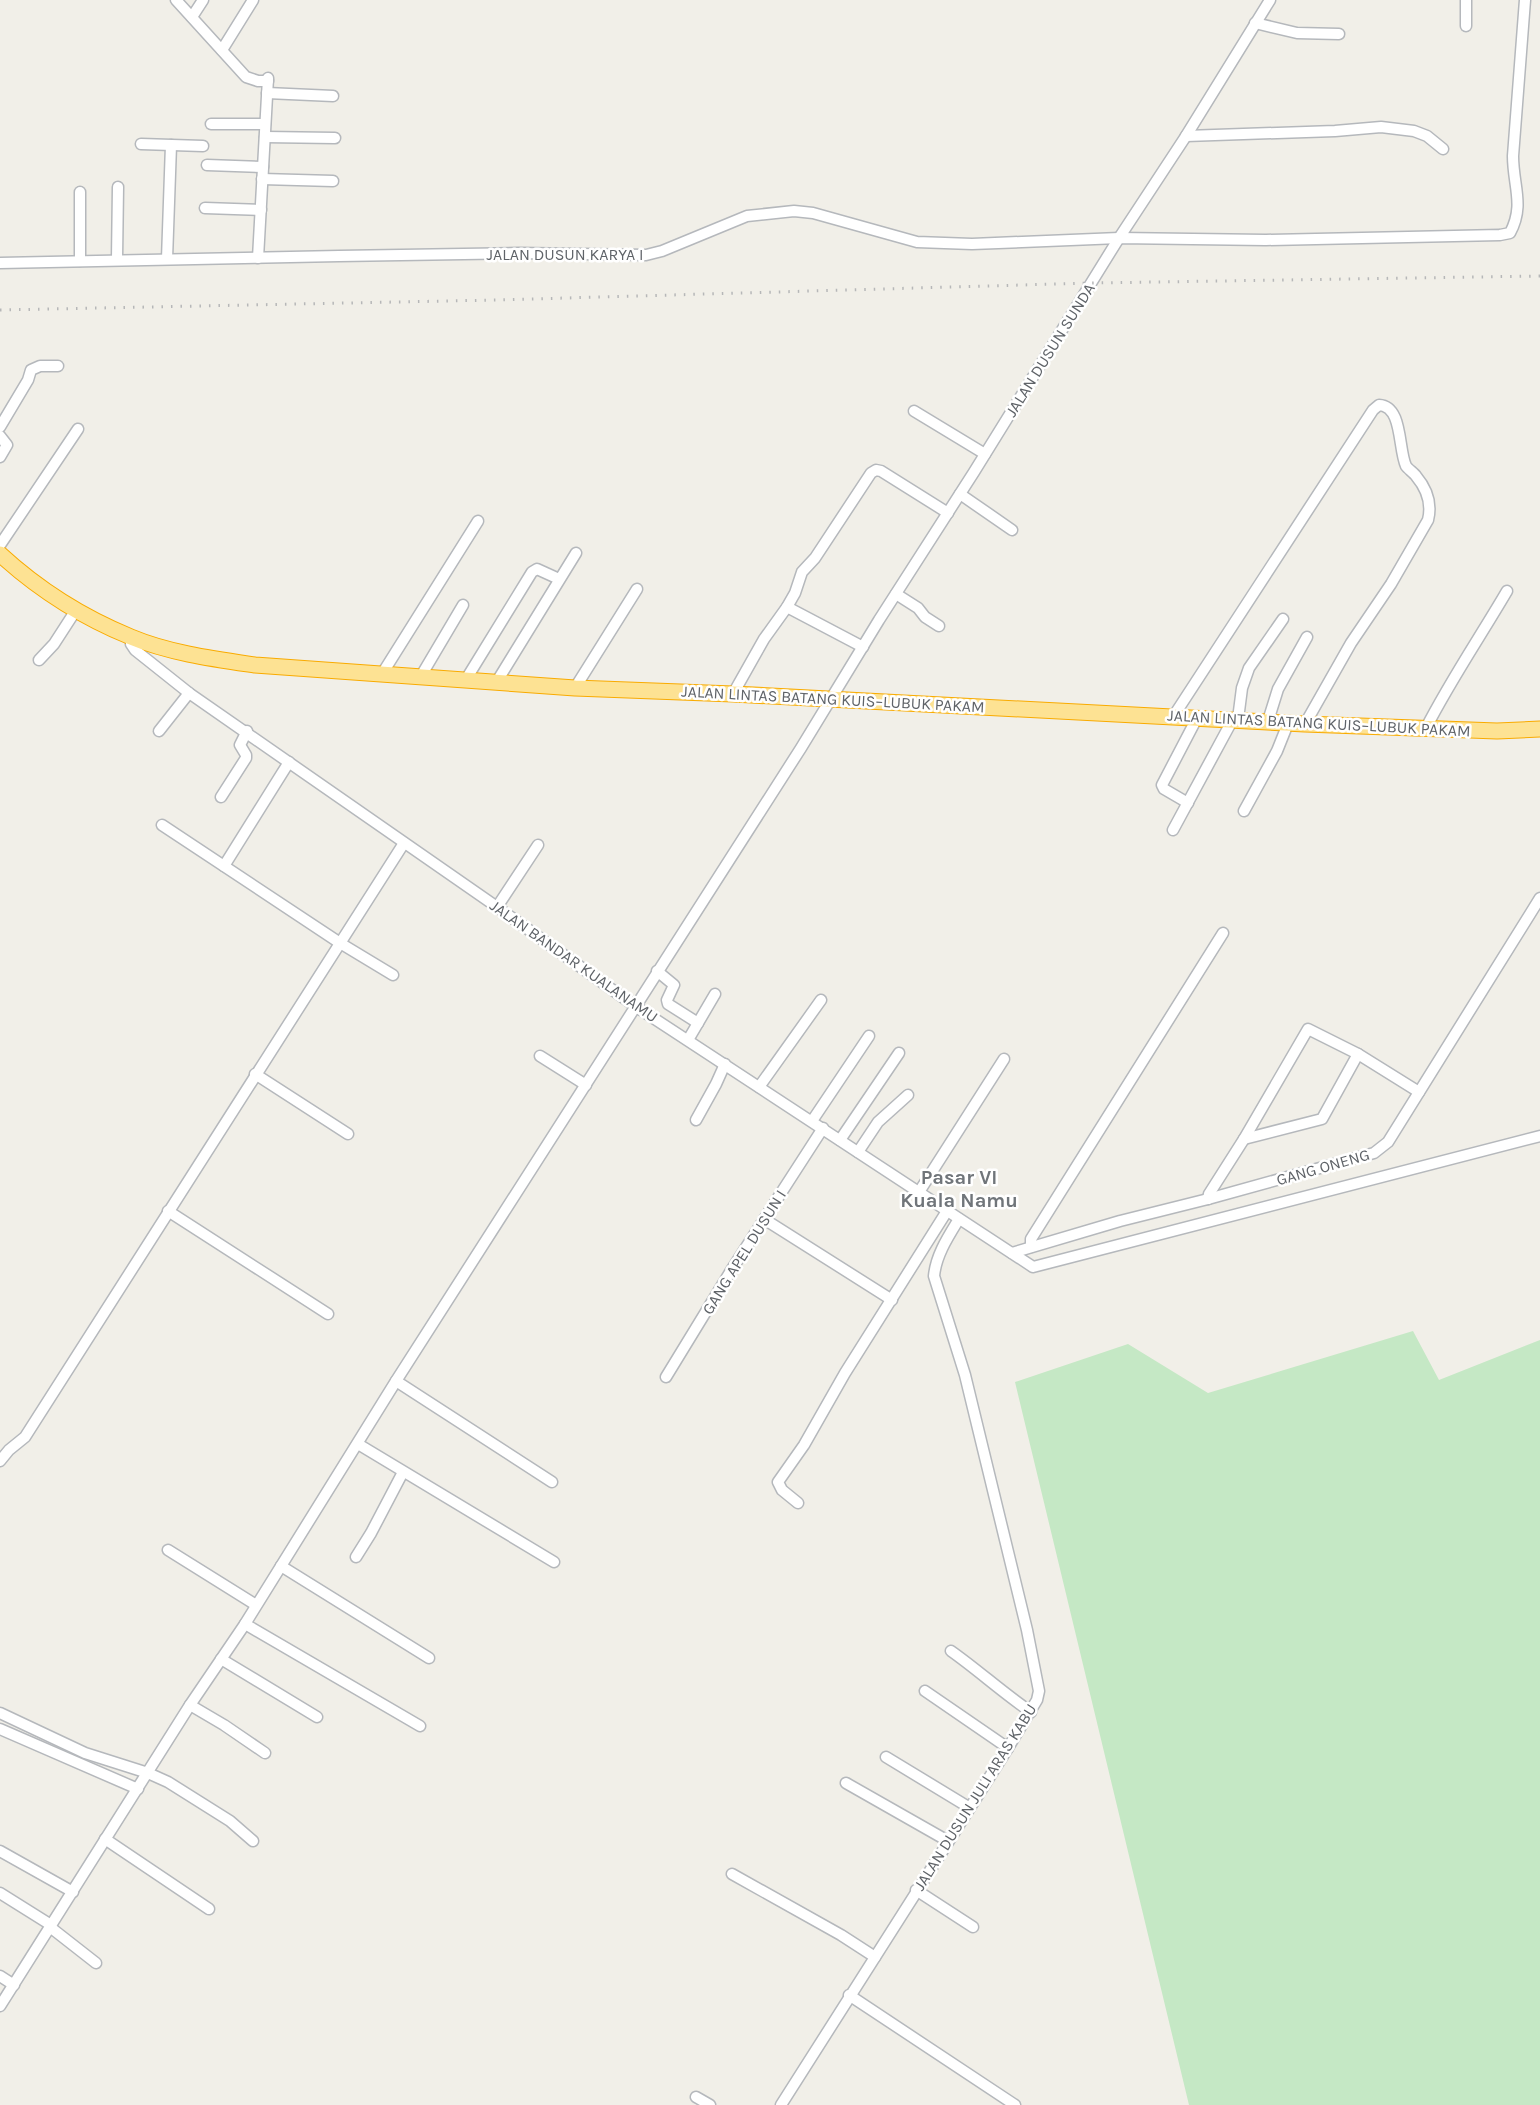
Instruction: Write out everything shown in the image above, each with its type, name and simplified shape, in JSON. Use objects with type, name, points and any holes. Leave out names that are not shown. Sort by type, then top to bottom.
[{"type":"highway","name":"JALAN LINTAS BATANG KUIS–LUBUK PAKAM","points":[[0,554],[34,582],[76,610],[131,637],[219,660],[255,665],[496,683],[1305,724],[1497,731],[1540,728]]},
{"type":"street","points":[[176,0],[246,77],[258,81],[268,80],[258,258]]},
{"type":"street","points":[[192,17],[202,0]]},
{"type":"street","points":[[222,50],[253,0]]},
{"type":"street","name":"JALAN DUSUN SUNDA","points":[[0,2006],[831,699],[1270,0]]},
{"type":"street","points":[[1466,0],[1466,26]]},
{"type":"street","name":"JALAN DUSUN KARYA I","points":[[0,263],[519,253],[646,255],[662,251],[747,216],[794,211],[813,213],[917,242],[972,244],[1119,238],[1266,240],[1500,235],[1510,233],[1516,222],[1519,205],[1513,176],[1513,156],[1525,0]]},
{"type":"street","points":[[1255,23],[1297,33],[1339,34]]},
{"type":"street","points":[[267,93],[333,96]]},
{"type":"street","points":[[211,124],[265,124]]},
{"type":"street","points":[[1186,136],[1335,131],[1381,127],[1414,131],[1427,136],[1443,149]]},
{"type":"street","points":[[265,136],[334,138]]},
{"type":"street","points":[[141,144],[203,146]]},
{"type":"street","points":[[167,259],[171,145]]},
{"type":"street","points":[[207,165],[333,181]]},
{"type":"street","points":[[117,259],[118,187]]},
{"type":"street","points":[[80,192],[80,261]]},
{"type":"street","points":[[205,208],[261,210]]},
{"type":"street","points":[[0,427],[33,368],[58,366]]},
{"type":"street","points":[[1173,717],[1373,410],[1378,405],[1384,406],[1390,408],[1394,416],[1406,465],[1418,478],[1428,497],[1430,509],[1428,520],[1391,584],[1351,643],[1305,724]]},
{"type":"street","points":[[914,411],[985,454]]},
{"type":"street","points":[[0,545],[78,429]]},
{"type":"street","points":[[0,436],[7,445],[0,456]]},
{"type":"street","points":[[733,694],[764,639],[795,593],[802,572],[815,558],[874,471],[881,471],[948,513]]},
{"type":"street","points":[[960,495],[1012,530]]},
{"type":"street","points":[[382,674],[478,521]]},
{"type":"street","points":[[496,683],[576,553]]},
{"type":"street","points":[[465,681],[532,572],[537,569],[541,570],[559,579]]},
{"type":"street","points":[[575,687],[637,589]]},
{"type":"street","points":[[1426,728],[1445,690],[1477,643],[1507,591]]},
{"type":"street","points":[[896,594],[918,608],[925,617],[939,626]]},
{"type":"street","points":[[421,676],[463,605]]},
{"type":"street","points":[[787,607],[863,647]]},
{"type":"street","points":[[39,660],[54,644],[76,610]]},
{"type":"street","points":[[1173,830],[1235,719],[1249,669],[1283,619]]},
{"type":"street","name":"JALAN BANDAR KUALANAMU","points":[[131,637],[131,644],[135,650],[189,693],[247,731],[635,1006],[1033,1267],[1540,1136]]},
{"type":"street","points":[[1268,721],[1278,689],[1307,638]]},
{"type":"street","points":[[159,731],[189,693]]},
{"type":"street","points":[[1188,803],[1164,789],[1162,785],[1197,718]]},
{"type":"street","points":[[1244,811],[1277,751],[1289,722]]},
{"type":"street","points":[[221,797],[246,759],[240,745],[247,731]]},
{"type":"street","points":[[224,866],[289,762]]},
{"type":"street","points":[[162,825],[340,943],[393,975]]},
{"type":"street","points":[[0,1461],[25,1437],[404,843]]},
{"type":"street","points":[[497,907],[538,845]]},
{"type":"street","name":"GANG ONENG","points":[[1012,1253],[1120,1221],[1374,1153],[1388,1142],[1539,901]]},
{"type":"street","points":[[1031,1247],[1031,1239],[1223,933]]},
{"type":"street","points":[[657,971],[674,985],[667,1000],[668,1004],[698,1023]]},
{"type":"street","points":[[688,1040],[715,994]]},
{"type":"street","points":[[759,1087],[820,1000]]},
{"type":"street","points":[[669,1028],[679,1011]]},
{"type":"street","points":[[1208,1199],[1308,1029],[1358,1054],[1419,1092]]},
{"type":"street","points":[[812,1121],[869,1036]]},
{"type":"street","points":[[840,1140],[899,1053]]},
{"type":"street","points":[[1244,1139],[1322,1119],[1358,1054]]},
{"type":"street","points":[[540,1056],[586,1085]]},
{"type":"street","points":[[919,1192],[1004,1059]]},
{"type":"street","points":[[696,1119],[725,1064]]},
{"type":"street","points":[[255,1074],[348,1134]]},
{"type":"street","points":[[858,1152],[878,1122],[908,1095]]},
{"type":"street","name":"GANG APEL DUSUN I","points":[[666,1377],[823,1128]]},
{"type":"street","points":[[168,1211],[328,1314]]},
{"type":"street","points":[[798,1503],[782,1490],[778,1482],[804,1444],[845,1373],[947,1211]]},
{"type":"street","points":[[764,1219],[892,1300]]},
{"type":"street","name":"JALAN DUSUN JULI ARAS KABU","points":[[785,2103],[849,1995],[875,1958],[1008,1748],[1037,1700],[1039,1691],[1027,1630],[964,1375],[934,1276],[935,1265],[942,1248],[959,1219]]},
{"type":"street","points":[[930,1240],[942,1248]]},
{"type":"street","points":[[396,1381],[552,1482]]},
{"type":"street","points":[[358,1444],[554,1562]]},
{"type":"street","points":[[356,1557],[403,1472]]},
{"type":"street","points":[[168,1550],[256,1605]]},
{"type":"street","points":[[281,1566],[429,1658]]},
{"type":"street","points":[[244,1624],[420,1726]]},
{"type":"street","points":[[951,1651],[1030,1712]]},
{"type":"street","points":[[221,1659],[317,1717]]},
{"type":"street","points":[[926,1691],[1008,1748]]},
{"type":"street","points":[[190,1705],[232,1729],[265,1752]]},
{"type":"street","points":[[0,1713],[85,1753],[148,1773],[200,1800],[253,1841]]},
{"type":"street","points":[[0,1729],[138,1789]]},
{"type":"street","points":[[886,1757],[970,1808]]},
{"type":"street","points":[[846,1783],[948,1841]]},
{"type":"street","points":[[105,1839],[209,1909]]},
{"type":"street","points":[[0,1851],[73,1892]]},
{"type":"street","points":[[732,1874],[841,1935],[875,1958]]},
{"type":"street","points":[[916,1890],[973,1927]]},
{"type":"street","points":[[0,1893],[51,1926],[96,1963]]},
{"type":"street","points":[[0,1976],[14,1985]]},
{"type":"street","points":[[849,1995],[1015,2105]]},
{"type":"street","points":[[696,2097],[710,2105]]},
{"type":"green space","points":[[1413,1331],[1439,1380],[1540,1340],[1540,2105],[1189,2105],[1015,1382],[1128,1344],[1208,1393]]},
{"type":"railway","points":[[0,310],[496,300],[1092,283],[1540,276]]},
{"type":"district","name":"Pasar VI Kuala Namu","points":[[959,1188]]}]
